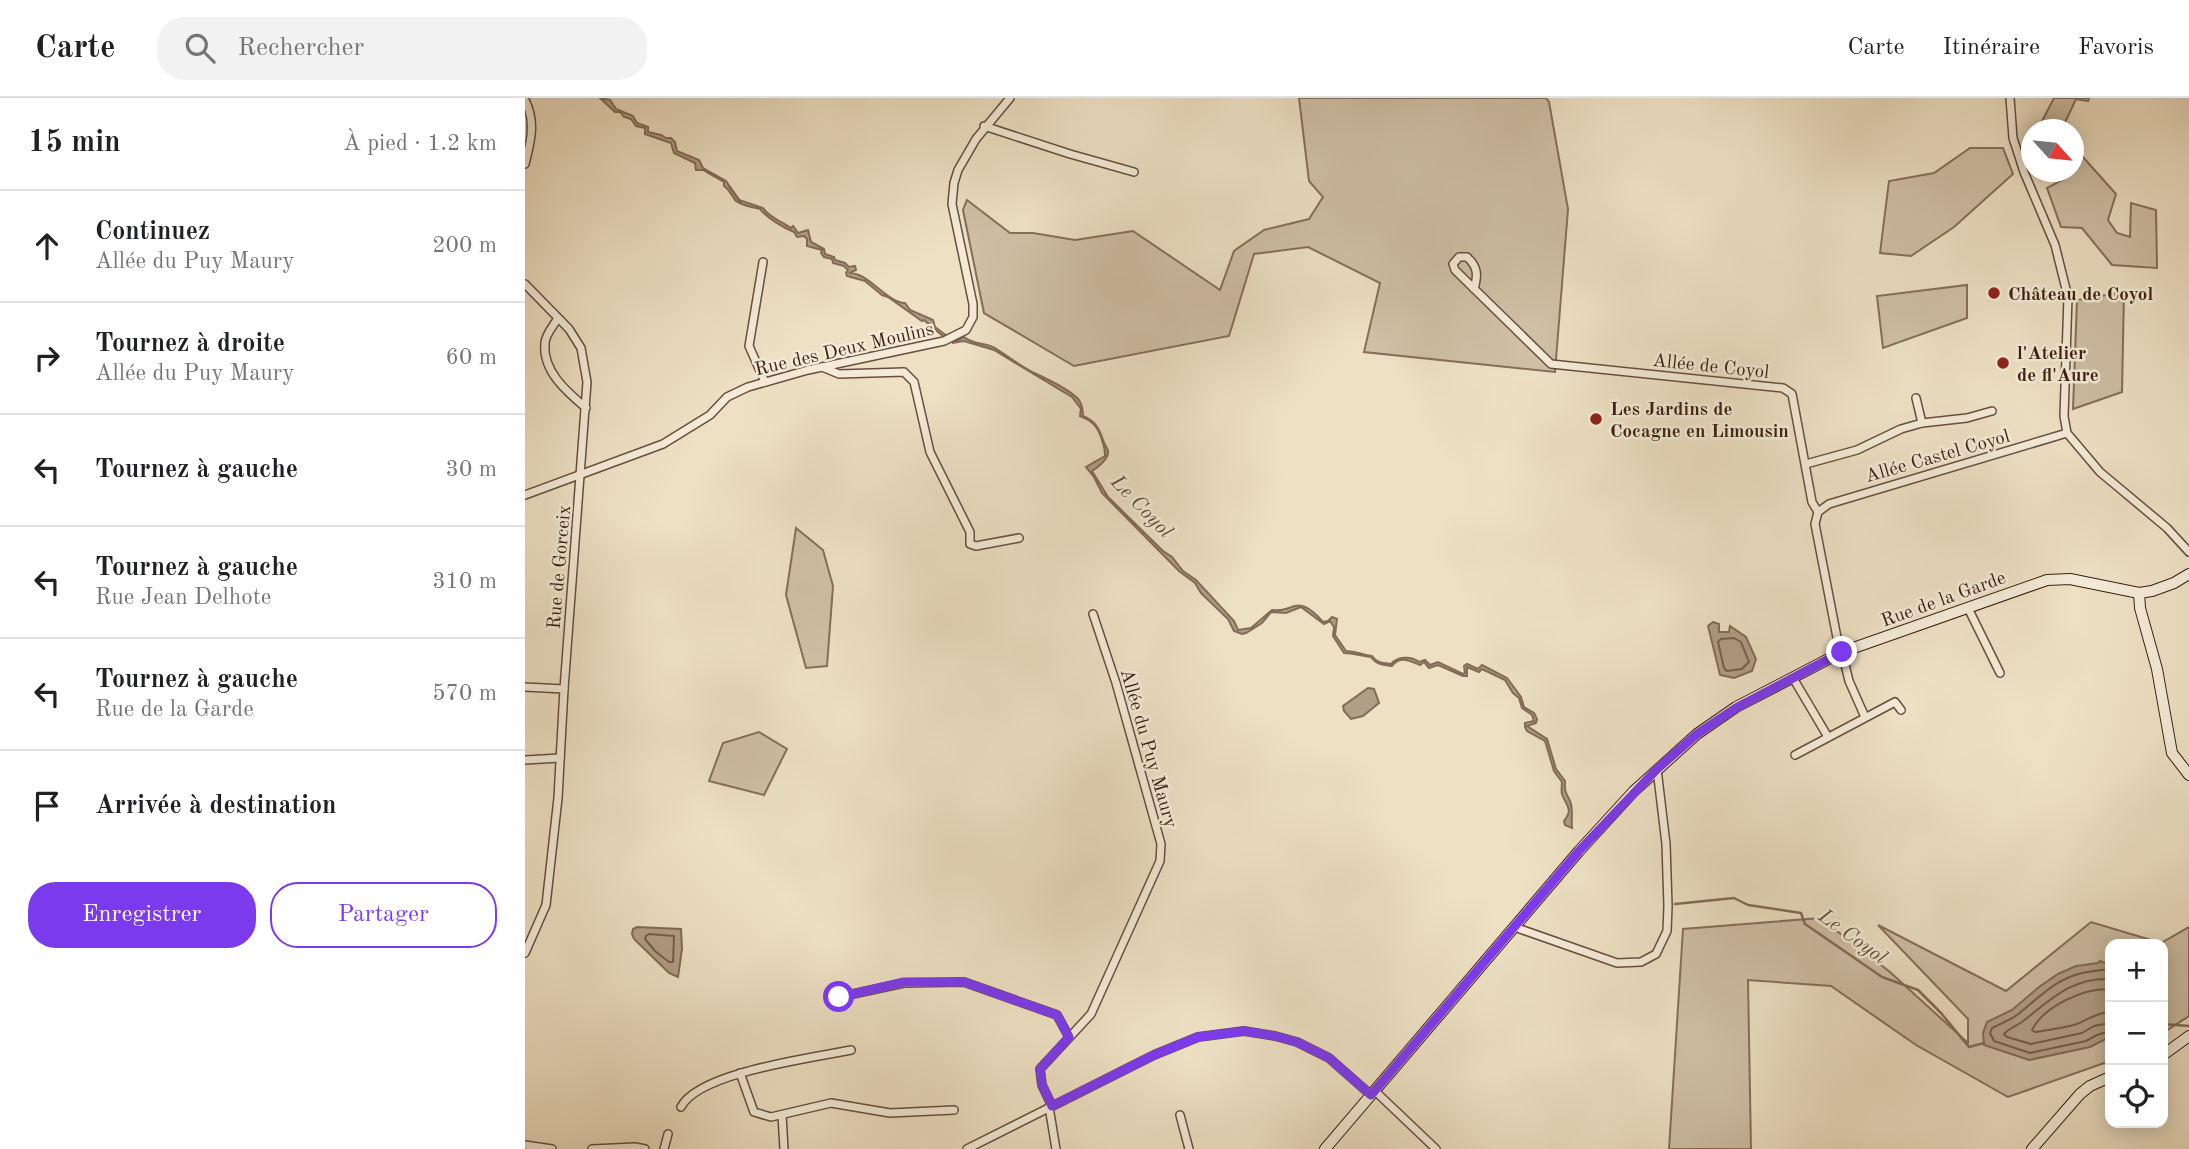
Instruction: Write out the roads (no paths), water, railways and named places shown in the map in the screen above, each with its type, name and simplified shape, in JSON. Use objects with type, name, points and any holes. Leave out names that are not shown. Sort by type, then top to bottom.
[{"type":"main road","name":"Rue de la Garde","points":[[1325,1149],[1515,925],[1634,790],[1697,734],[1736,708],[1841,653],[2047,580],[2070,579],[2139,593],[2174,583],[2189,574]]},
{"type":"main road","points":[[2139,593],[2140,608],[2157,669],[2172,753],[2189,775]]},
{"type":"main road","points":[[2168,1051],[2189,1036]]},
{"type":"main road","points":[[2032,1149],[2080,1094],[2105,1079]]},
{"type":"street","name":"Rue des Deux Moulins","points":[[525,495],[663,444],[710,415],[727,397],[748,387],[822,367],[944,341],[966,330],[973,317],[973,304],[952,205],[954,183],[958,170],[984,126],[1010,98]]},
{"type":"street","points":[[2010,98],[2013,138],[2024,172],[2055,245],[2068,297],[2064,416],[2067,433],[2101,472],[2167,528],[2189,552]]},
{"type":"street","points":[[525,100],[532,118],[531,142],[525,164]]},
{"type":"street","points":[[984,126],[1134,172]]},
{"type":"street","points":[[764,262],[749,346],[765,382]]},
{"type":"street","name":"Rue de Gorceix","points":[[525,284],[569,329],[581,348],[587,382],[558,798],[546,905],[525,953]]},
{"type":"street","name":"Allée de Coyol","points":[[1474,289],[1551,364],[1783,388],[1792,394],[1812,502],[1818,512],[1815,524],[1841,653],[1849,681],[1865,717]]},
{"type":"street","points":[[558,318],[544,341],[546,355],[560,386],[586,408]]},
{"type":"street","points":[[822,367],[839,374],[904,372],[914,382],[930,452],[970,532],[970,544],[976,546],[1020,538]]},
{"type":"street","points":[[1916,398],[1922,423]]},
{"type":"street","points":[[1805,464],[1857,450],[1901,429],[1922,423],[1967,418],[1992,411]]},
{"type":"street","name":"Allée Castel Coyol","points":[[1818,512],[1829,504],[2067,433]]},
{"type":"street","points":[[1968,608],[2000,673]]},
{"type":"street","name":"Allée du Puy Maury","points":[[1050,1107],[1042,1085],[1040,1069],[1091,1014],[1160,861],[1161,844],[1116,683],[1093,614]]},
{"type":"street","points":[[1793,678],[1828,737]]},
{"type":"street","points":[[525,687],[564,689]]},
{"type":"street","points":[[1795,755],[1895,702],[1901,710]]},
{"type":"street","points":[[525,760],[560,758]]},
{"type":"street","points":[[1515,925],[1617,963],[1641,962],[1656,954],[1667,931],[1668,906],[1667,844],[1657,769]]},
{"type":"street","points":[[829,995],[839,997],[904,982],[964,982],[1057,1015],[1069,1037]]},
{"type":"street","points":[[967,1149],[1154,1055],[1198,1037],[1244,1031],[1297,1042],[1329,1058],[1436,1149]]},
{"type":"street","points":[[681,1107],[697,1090],[740,1073],[851,1050]]},
{"type":"street","points":[[740,1073],[754,1112],[771,1117],[831,1103],[890,1113],[954,1110]]},
{"type":"street","points":[[1050,1107],[1056,1149]]},
{"type":"street","points":[[782,1115],[784,1149]]},
{"type":"street","points":[[1179,1115],[1189,1149]]},
{"type":"street","points":[[664,1149],[668,1134]]},
{"type":"street","points":[[525,1145],[552,1149]]},
{"type":"street","points":[[592,1149],[645,1149]]},
{"type":"water","points":[[600,98],[610,100],[616,109],[633,116],[637,123],[648,127],[648,132],[671,138],[677,151],[699,160],[703,168],[726,181],[739,200],[763,208],[791,228],[793,226],[798,233],[808,230],[811,242],[824,249],[825,254],[849,267],[855,266],[856,270],[849,273],[863,277],[891,298],[905,303],[910,310],[933,320],[935,327],[947,336],[945,338],[924,320],[882,295],[865,281],[847,276],[848,270],[844,266],[824,257],[822,250],[807,246],[804,236],[797,237],[794,232],[760,209],[738,203],[724,186],[724,182],[703,170],[696,170],[695,163],[674,153],[671,143],[645,134],[645,128],[636,126],[631,119],[615,112]]},
{"type":"water","points":[[964,337],[995,348],[1027,369],[1064,388],[1079,400],[1083,416],[1096,425],[1108,451],[1105,460],[1092,471],[1108,497],[1172,557],[1183,571],[1196,580],[1234,621],[1238,630],[1251,628],[1272,610],[1303,606],[1323,622],[1332,617],[1337,619],[1335,635],[1346,651],[1372,656],[1388,664],[1405,658],[1419,662],[1425,660],[1430,665],[1438,662],[1463,674],[1467,664],[1478,669],[1482,665],[1507,678],[1521,697],[1524,707],[1534,713],[1537,719],[1536,723],[1527,726],[1547,739],[1556,769],[1565,781],[1572,807],[1572,828],[1565,825],[1568,808],[1562,794],[1562,782],[1554,771],[1545,741],[1527,731],[1525,723],[1534,721],[1532,715],[1522,708],[1519,698],[1505,680],[1482,669],[1479,672],[1467,667],[1467,676],[1463,676],[1438,665],[1429,668],[1424,662],[1420,665],[1402,660],[1389,666],[1378,663],[1371,657],[1344,653],[1333,636],[1334,627],[1330,621],[1324,624],[1301,607],[1286,613],[1271,612],[1262,623],[1246,633],[1234,631],[1228,619],[1201,593],[1195,583],[1179,571],[1102,493],[1086,467],[1105,456],[1103,443],[1094,425],[1080,416],[1081,409],[1072,397],[994,350],[964,341],[952,343]]},
{"type":"water","points":[[1713,622],[1719,624],[1719,632],[1729,632],[1730,626],[1746,637],[1756,659],[1752,671],[1734,678],[1720,675],[1708,626]]},
{"type":"water","points":[[1368,688],[1374,689],[1379,703],[1363,716],[1351,719],[1343,706]]},
{"type":"water","points":[[633,929],[681,929],[682,949],[678,977],[669,973],[634,939]]},
{"type":"water","points":[[2105,963],[2105,1040],[2090,1047],[2029,1060],[1984,1045],[1983,1033],[1987,1022],[2012,1010],[2058,974],[2076,966]]},
{"type":"waterway","name":"Le Coyol","points":[[729,186],[741,203]]},
{"type":"waterway","name":"Le Coyol","points":[[1675,904],[1734,898],[1748,905],[1801,913],[1805,924],[1882,977],[1918,990],[1969,1047],[1984,1043]]},
{"type":"waterway","name":"Le Coyol","points":[[2168,1024],[2189,1026]]},
{"type":"place","name":"Château de Coyol","points":[[1994,293]]},
{"type":"place","name":"l'Atelier de fl'Aure","points":[[2003,363]]},
{"type":"place","name":"Les Jardins de Cocagne en Limousin","points":[[1596,419]]}]
